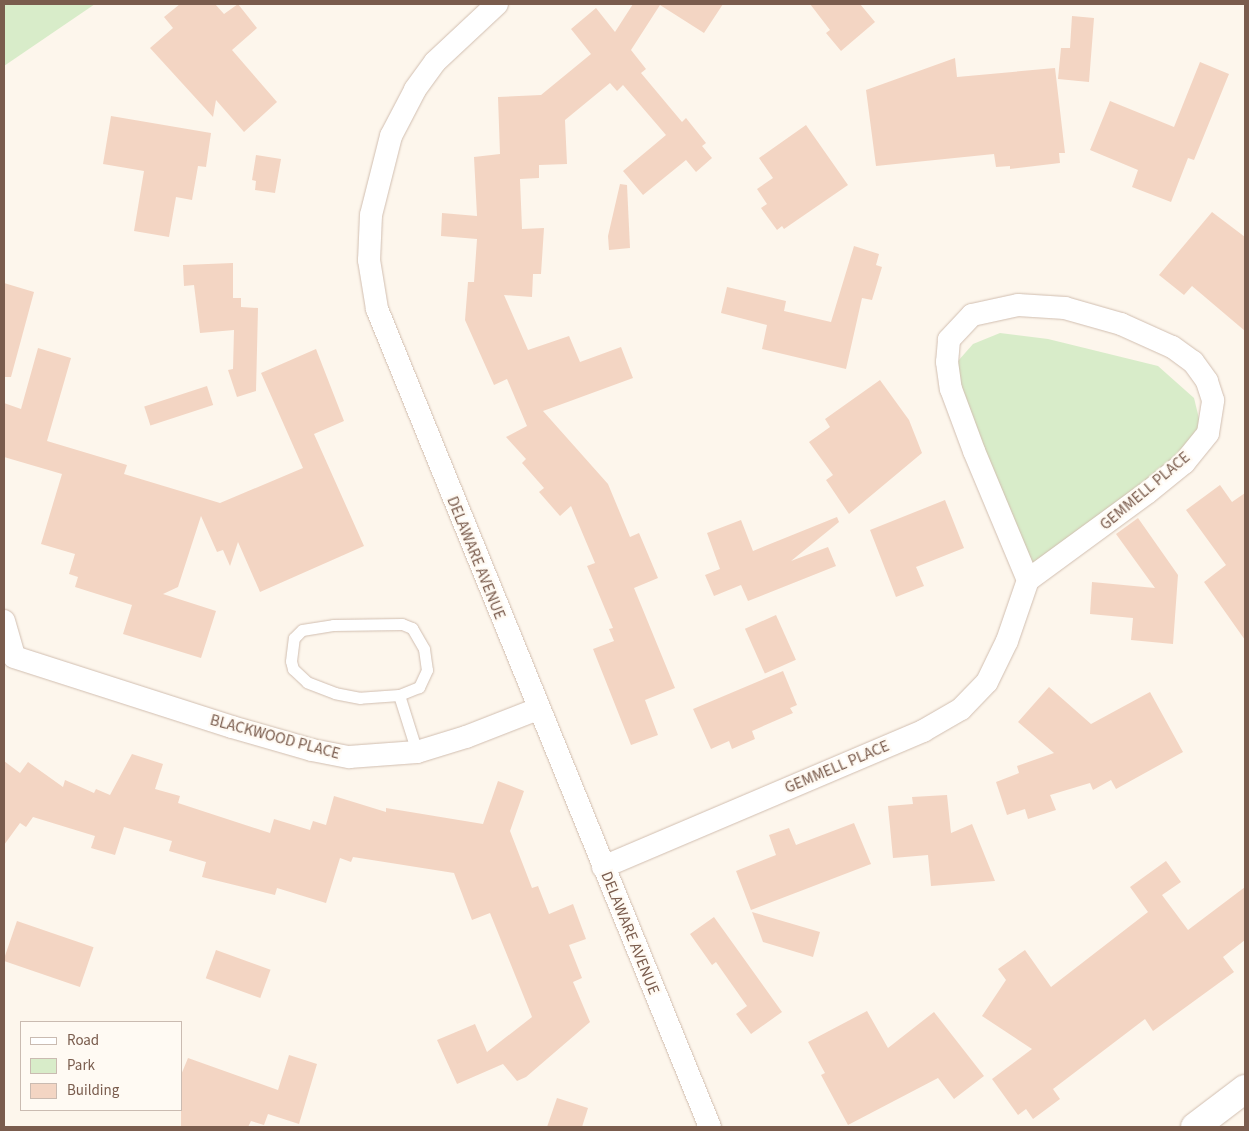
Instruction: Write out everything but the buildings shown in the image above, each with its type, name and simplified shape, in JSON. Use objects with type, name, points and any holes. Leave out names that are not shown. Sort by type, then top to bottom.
[{"type":"street","name":"DELAWARE AVENUE","points":[[497,4],[436,62],[415,90],[391,136],[372,215],[369,260],[377,309],[402,378],[710,1127]]},
{"type":"street","name":"GEMMELL PLACE","points":[[602,866],[923,731],[961,709],[987,682],[1028,580],[1184,463],[1208,433],[1213,400],[1207,381],[1193,362],[1172,347],[1121,324],[1065,308],[1018,305],[972,315],[958,326],[950,340],[948,362],[951,389],[970,442],[1028,580]]},
{"type":"street","name":"BLACKWOOD PLACE","points":[[4,621],[9,660],[312,750],[349,757],[417,752],[466,738],[538,709]]},
{"type":"street","points":[[1195,1127],[1245,1089]]},
{"type":"lane","points":[[402,624],[412,628],[424,649],[427,670],[419,687],[399,695],[360,698],[335,693],[307,682],[299,677],[290,661],[294,638],[302,630],[333,626],[402,624]]},
{"type":"lane","points":[[399,695],[417,752]]},
{"type":"green space","points":[[4,4],[95,4],[4,66]]},
{"type":"green space","points":[[1000,333],[1048,339],[1158,366],[1194,398],[1204,439],[1035,569],[960,402],[958,361],[973,344]]}]
